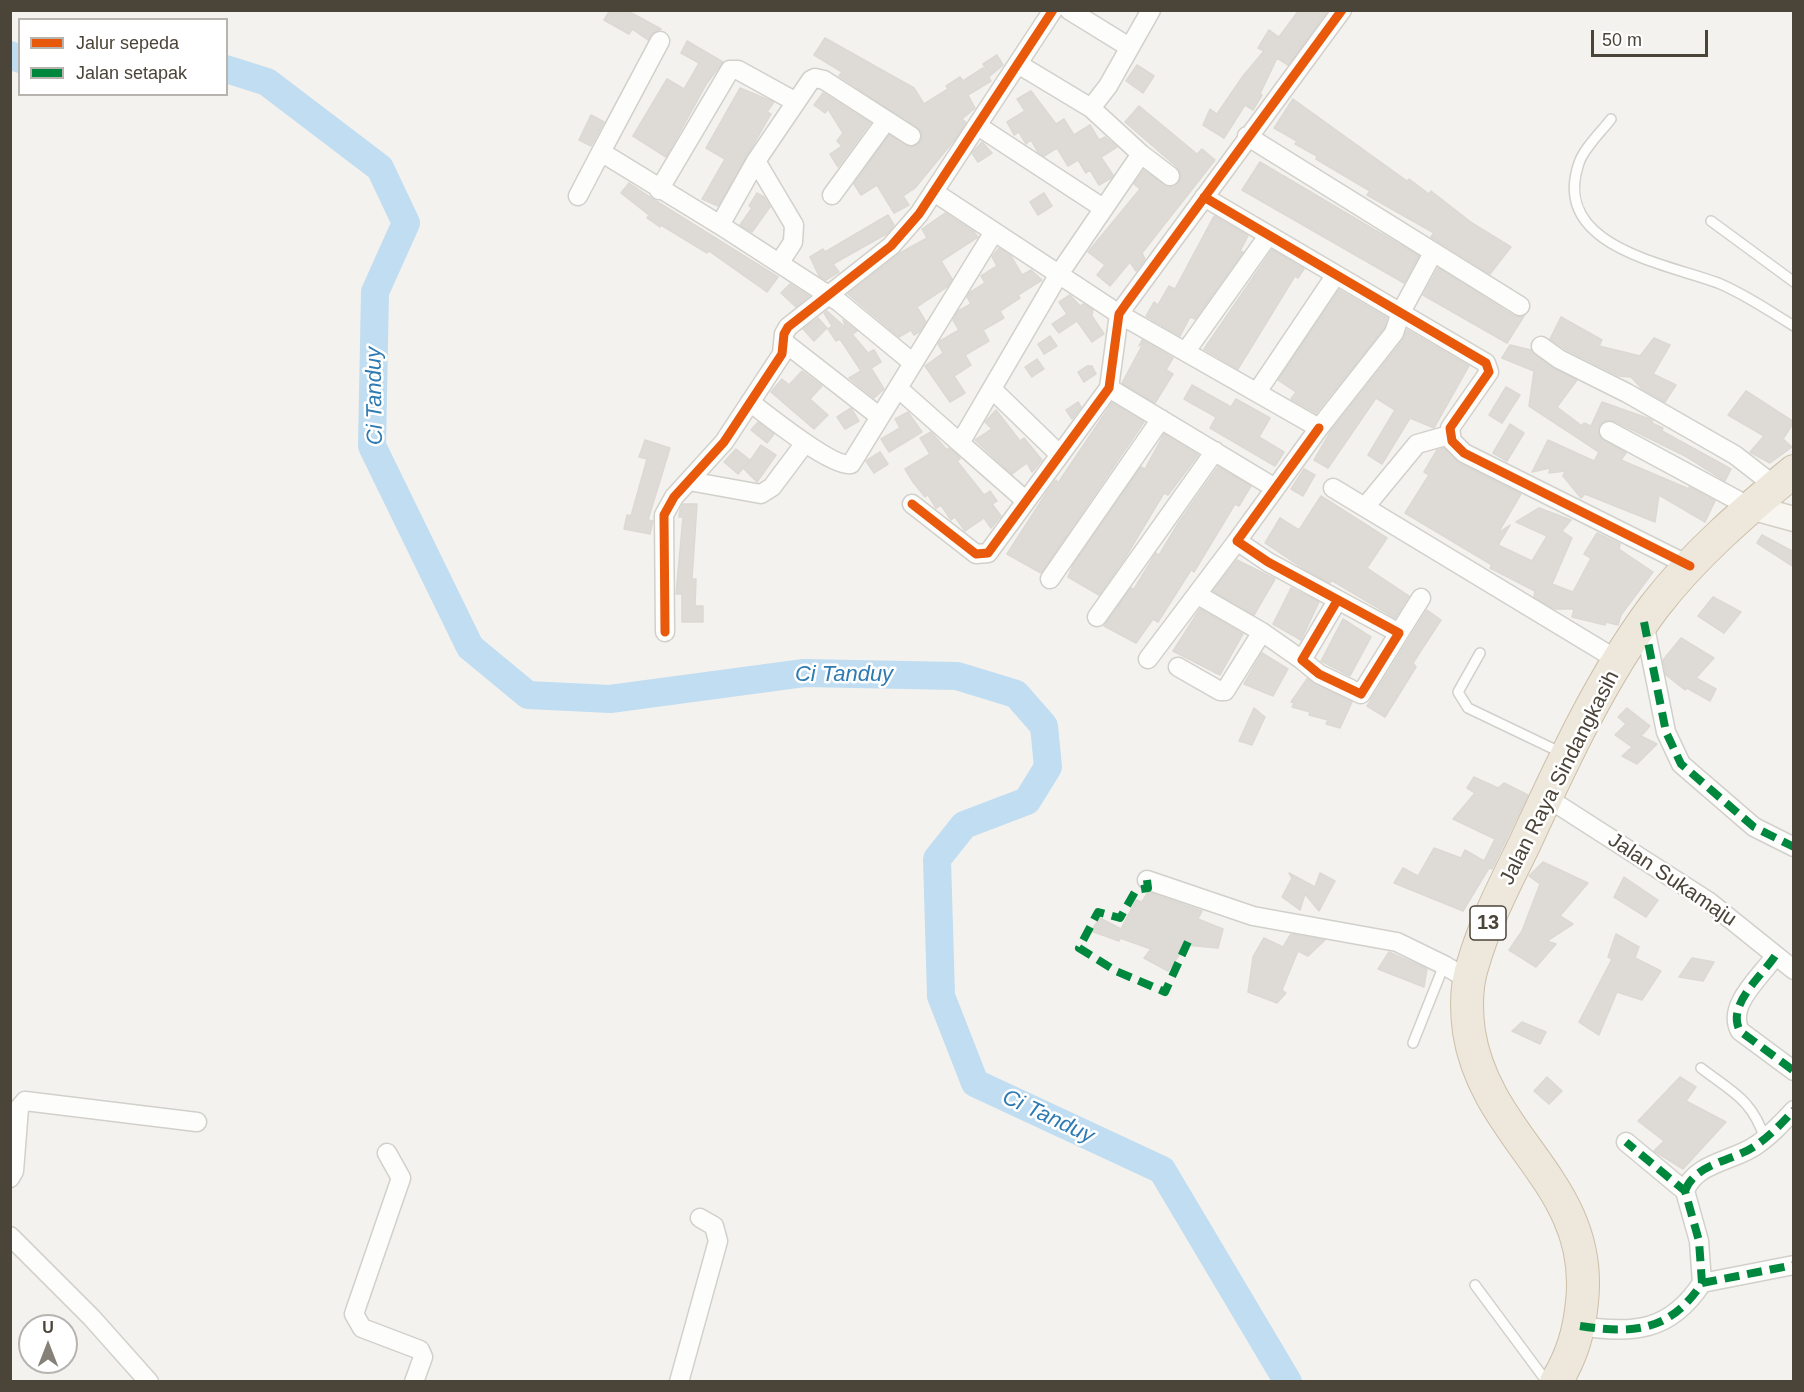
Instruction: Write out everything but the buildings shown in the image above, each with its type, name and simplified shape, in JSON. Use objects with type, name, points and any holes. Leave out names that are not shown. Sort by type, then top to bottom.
[{"type":"highway","name":"Jalan Raya Sindangkasih","points":[[1556,1382],[1574,1348],[1580,1326],[1583,1259],[1578,1235],[1568,1211],[1543,1172],[1496,1108],[1487,1090],[1469,1030],[1457,973],[1490,918],[1567,756],[1619,661],[1644,622],[1690,566],[1750,507],[1784,479]]},
{"type":"main road","points":[[1750,507],[1794,519]]},
{"type":"street","points":[[665,632],[662,523],[668,506],[724,442],[782,354],[788,327],[891,246],[934,192],[1053,10]]},
{"type":"street","points":[[1069,10],[1129,47]]},
{"type":"street","points":[[1091,108],[1108,86],[1151,10]]},
{"type":"street","points":[[912,504],[976,554],[988,553],[1109,388],[1119,314],[1247,136],[1342,10]]},
{"type":"street","points":[[578,196],[660,41]]},
{"type":"street","points":[[1018,64],[1091,108],[1170,176]]},
{"type":"street","points":[[659,190],[730,70],[738,70],[796,102]]},
{"type":"street","points":[[720,225],[756,161],[811,80],[820,78],[911,136]]},
{"type":"street","points":[[832,195],[886,121]]},
{"type":"street","points":[[978,126],[1103,208]]},
{"type":"street","points":[[1247,136],[1520,306]]},
{"type":"street","points":[[601,152],[659,190],[780,262],[844,306],[913,363]]},
{"type":"street","points":[[960,443],[1059,274],[1142,154]]},
{"type":"street","points":[[756,161],[794,225],[792,242],[780,262]]},
{"type":"street","points":[[934,192],[1119,314],[1319,428]]},
{"type":"street","points":[[1204,197],[1488,365],[1489,372],[1453,420],[1449,435]]},
{"type":"street","points":[[750,402],[805,443],[848,465],[855,460],[994,231]]},
{"type":"street","points":[[1186,351],[1268,236]]},
{"type":"street","points":[[1148,659],[1238,541],[1319,428],[1394,333],[1401,312],[1433,253]]},
{"type":"street","points":[[1257,392],[1335,276]]},
{"type":"street","points":[[784,342],[880,417]]},
{"type":"street","points":[[1541,346],[1559,359],[1627,393],[1735,455],[1784,479]]},
{"type":"street","points":[[1109,388],[1275,488]]},
{"type":"street","points":[[898,389],[1025,500]]},
{"type":"street","points":[[992,389],[1060,455]]},
{"type":"street","points":[[1050,579],[1161,419]]},
{"type":"street","points":[[1609,431],[1750,507]]},
{"type":"street","points":[[1365,507],[1418,444],[1449,435]]},
{"type":"street","points":[[1449,435],[1464,453],[1690,566]]},
{"type":"street","points":[[688,482],[761,494],[772,487],[805,443]]},
{"type":"street","points":[[1097,617],[1215,451]]},
{"type":"street","points":[[1333,488],[1619,661]]},
{"type":"street","points":[[1238,541],[1268,562],[1336,601],[1399,633]]},
{"type":"street","points":[[1198,595],[1262,632],[1319,674],[1361,694],[1421,598]]},
{"type":"street","points":[[1302,660],[1336,601]]},
{"type":"street","points":[[1644,622],[1666,732],[1681,764],[1754,826],[1794,847]]},
{"type":"street","points":[[1178,667],[1220,691],[1225,691],[1262,632]]},
{"type":"street","name":"Jalan Sukamaju","points":[[1546,797],[1708,901],[1751,933],[1794,970]]},
{"type":"street","points":[[1147,880],[1242,914],[1391,940],[1457,973]]},
{"type":"street","points":[[1775,956],[1736,1008],[1736,1024],[1740,1031],[1794,1071]]},
{"type":"street","points":[[10,1178],[14,1171],[19,1108],[25,1101],[197,1122]]},
{"type":"street","points":[[1685,1191],[1689,1181],[1698,1173],[1752,1148],[1765,1139],[1794,1110]]},
{"type":"street","points":[[1626,1142],[1685,1191],[1699,1241],[1702,1283]]},
{"type":"street","points":[[387,1153],[401,1178],[354,1314],[362,1328],[420,1350],[423,1357],[414,1382]]},
{"type":"street","points":[[679,1382],[718,1241],[714,1226],[700,1218]]},
{"type":"street","points":[[10,1236],[92,1318],[149,1382]]},
{"type":"street","points":[[1580,1326],[1623,1332],[1655,1325],[1679,1311],[1702,1283],[1794,1265]]},
{"type":"lane","points":[[1611,119],[1579,161],[1575,190],[1580,216],[1586,225],[1605,240],[1634,253],[1740,293],[1794,326]]},
{"type":"lane","points":[[1711,221],[1794,282]]},
{"type":"lane","points":[[1480,653],[1458,692],[1463,704],[1567,756]]},
{"type":"lane","points":[[1413,1042],[1457,973]]},
{"type":"lane","points":[[1701,1068],[1749,1105],[1759,1119],[1765,1139]]},
{"type":"lane","points":[[1475,1285],[1547,1382]]},
{"type":"waterway","name":"Ci Tanduy","points":[[10,55],[18,58]]},
{"type":"waterway","name":"Ci Tanduy","points":[[228,70],[267,82],[380,168],[406,223],[375,292],[372,446],[470,647],[528,695],[610,699],[804,673],[957,676],[1016,694],[1044,726],[1048,767],[1027,801],[964,825],[937,859],[941,996],[975,1083],[1162,1170],[1288,1382]]},
{"type":"marked path","points":[[1644,622],[1666,732],[1681,764],[1754,827],[1794,847]]},
{"type":"marked path","points":[[1147,880],[1148,888],[1136,890],[1120,918],[1098,912],[1079,948],[1116,971],[1165,992],[1191,935]]},
{"type":"marked path","points":[[1775,956],[1741,1001],[1737,1021],[1740,1031],[1794,1071]]},
{"type":"marked path","points":[[1685,1191],[1697,1174],[1755,1146],[1771,1134],[1794,1110]]},
{"type":"marked path","points":[[1580,1326],[1617,1330],[1649,1326],[1677,1312],[1702,1283],[1699,1241],[1685,1191],[1626,1142]]},
{"type":"marked path","points":[[1702,1283],[1794,1265]]},
{"type":"cycle path","points":[[665,632],[664,515],[674,497],[724,442],[782,354],[784,334],[788,327],[891,246],[919,214],[1053,10]]},
{"type":"cycle path","points":[[912,504],[976,554],[988,553],[1109,388],[1119,314],[1342,10]]},
{"type":"cycle path","points":[[1204,197],[1486,363],[1489,372],[1450,428],[1452,441],[1464,453],[1690,566]]},
{"type":"cycle path","points":[[1319,428],[1237,541],[1268,562],[1399,633],[1361,694],[1319,674],[1302,660],[1337,601]]}]
